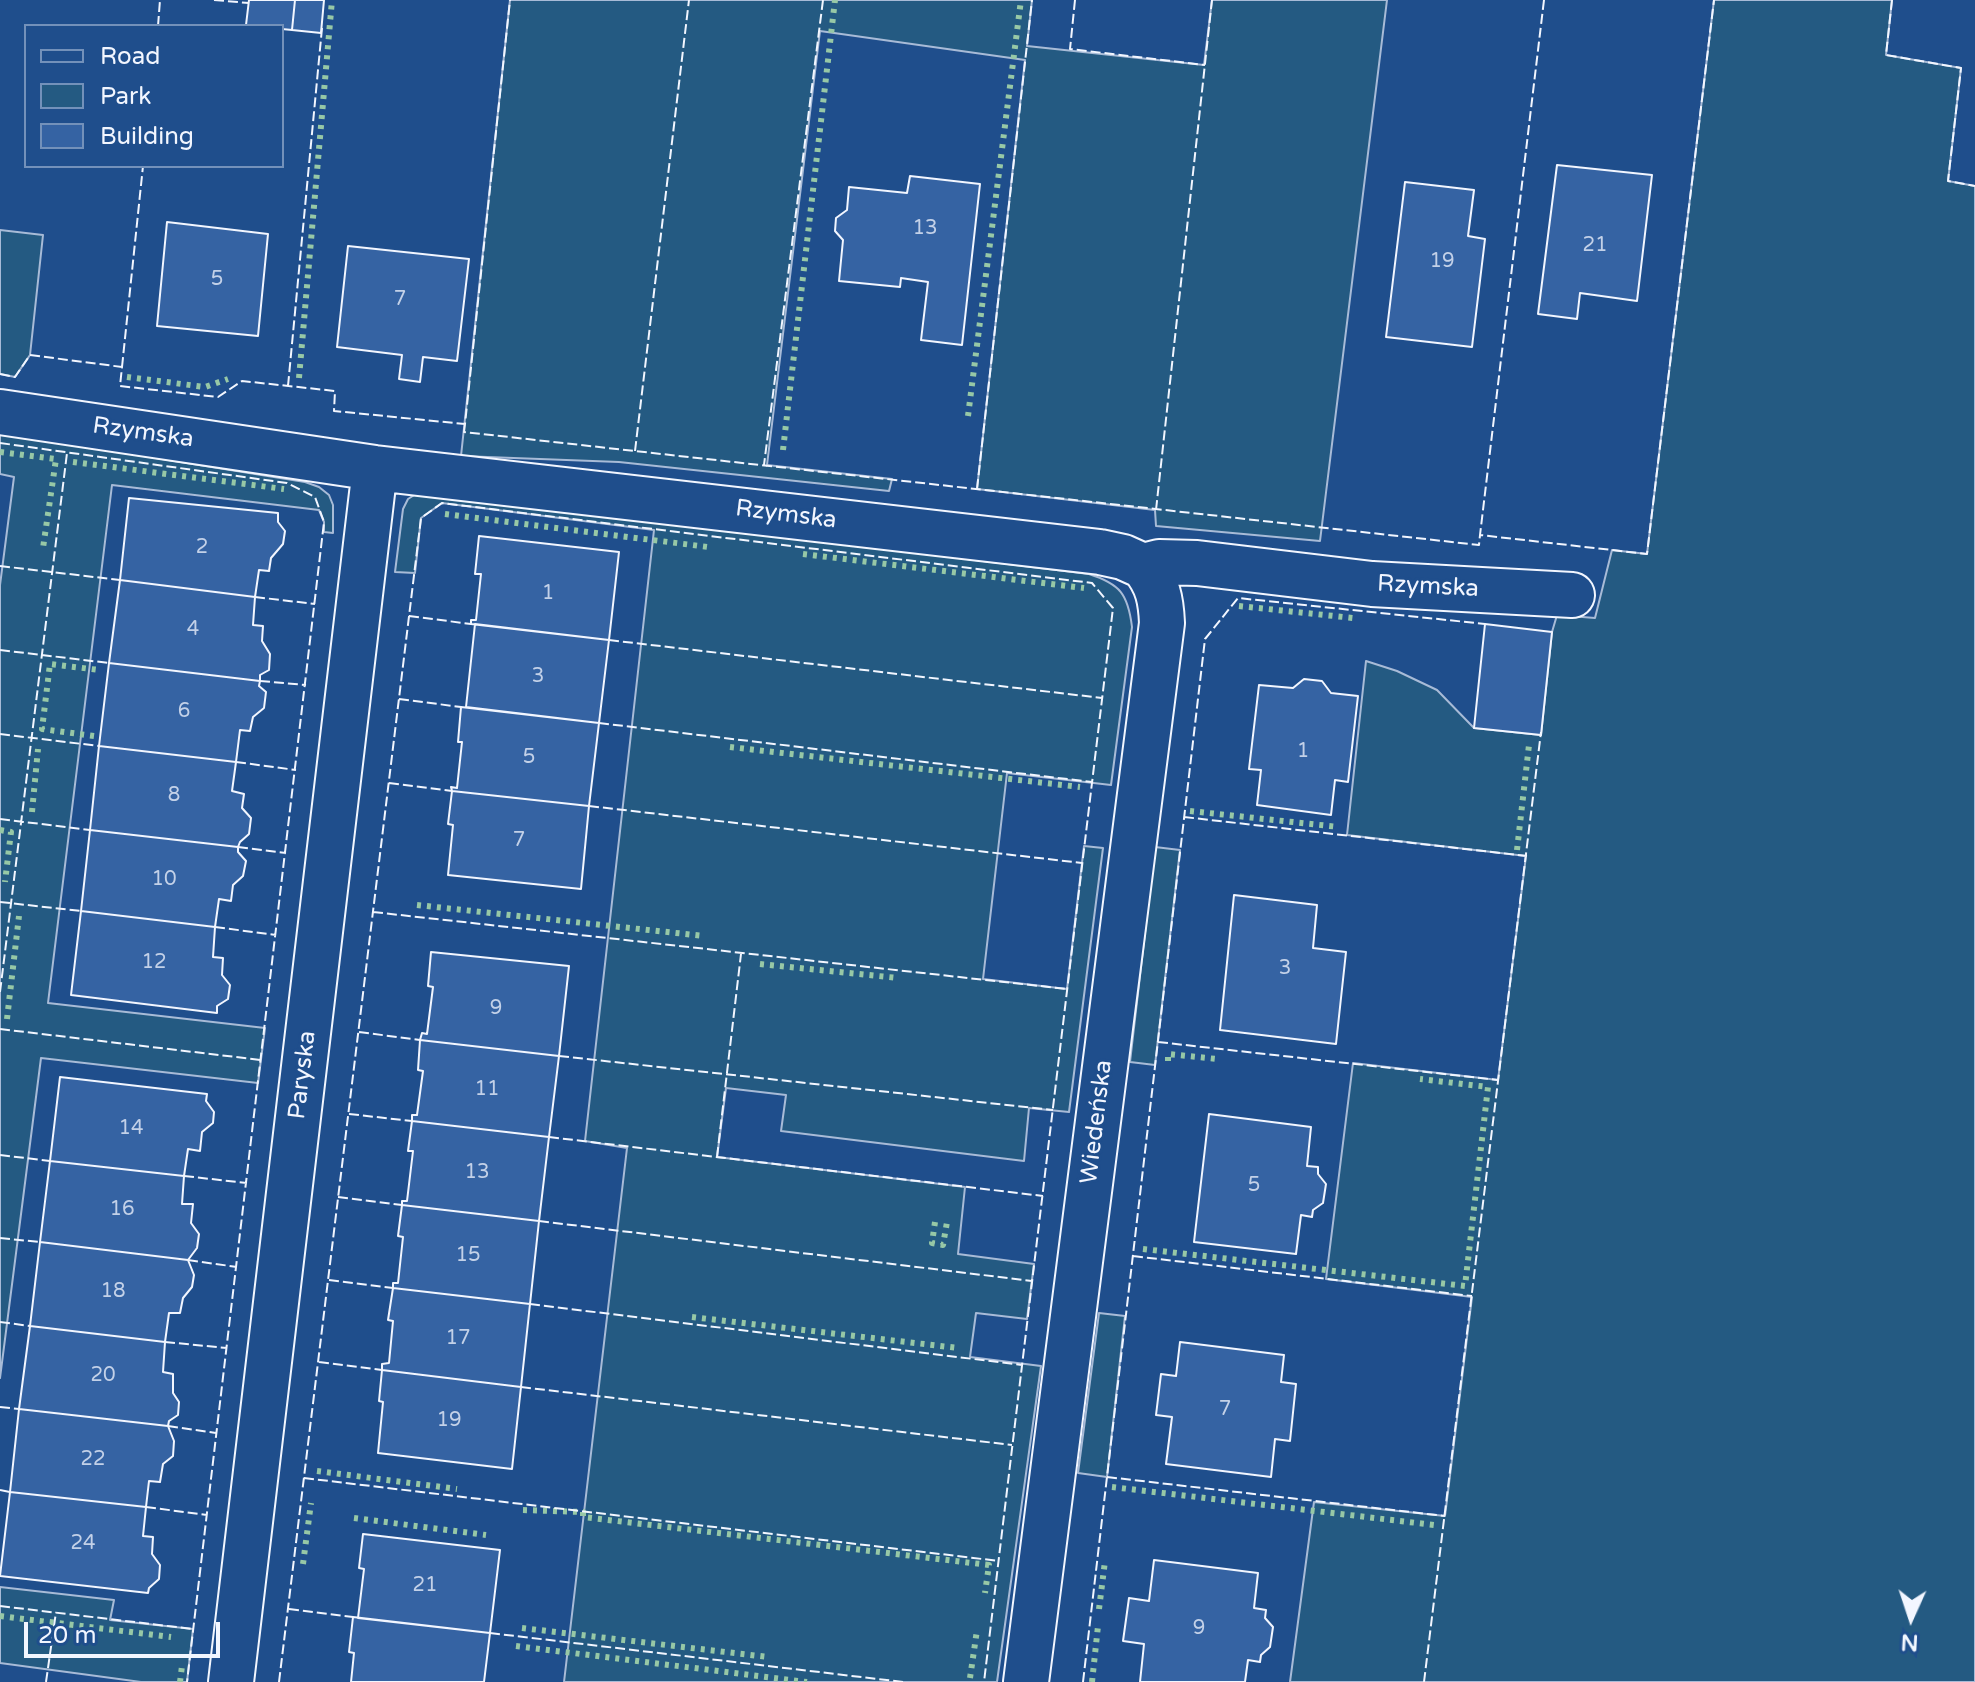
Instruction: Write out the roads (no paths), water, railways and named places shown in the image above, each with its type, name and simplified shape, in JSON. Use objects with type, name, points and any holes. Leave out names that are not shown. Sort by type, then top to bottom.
[{"type":"street","name":"Rzymska","points":[[0,412],[375,468],[1100,552],[1143,566],[1159,562],[1197,563],[1372,584],[1572,595]]},
{"type":"street","name":"Paryska","points":[[231,1682],[375,468]]},
{"type":"street","name":"Wiedeńska","points":[[1026,1682],[1162,623],[1161,599],[1154,579],[1143,566]]}]
